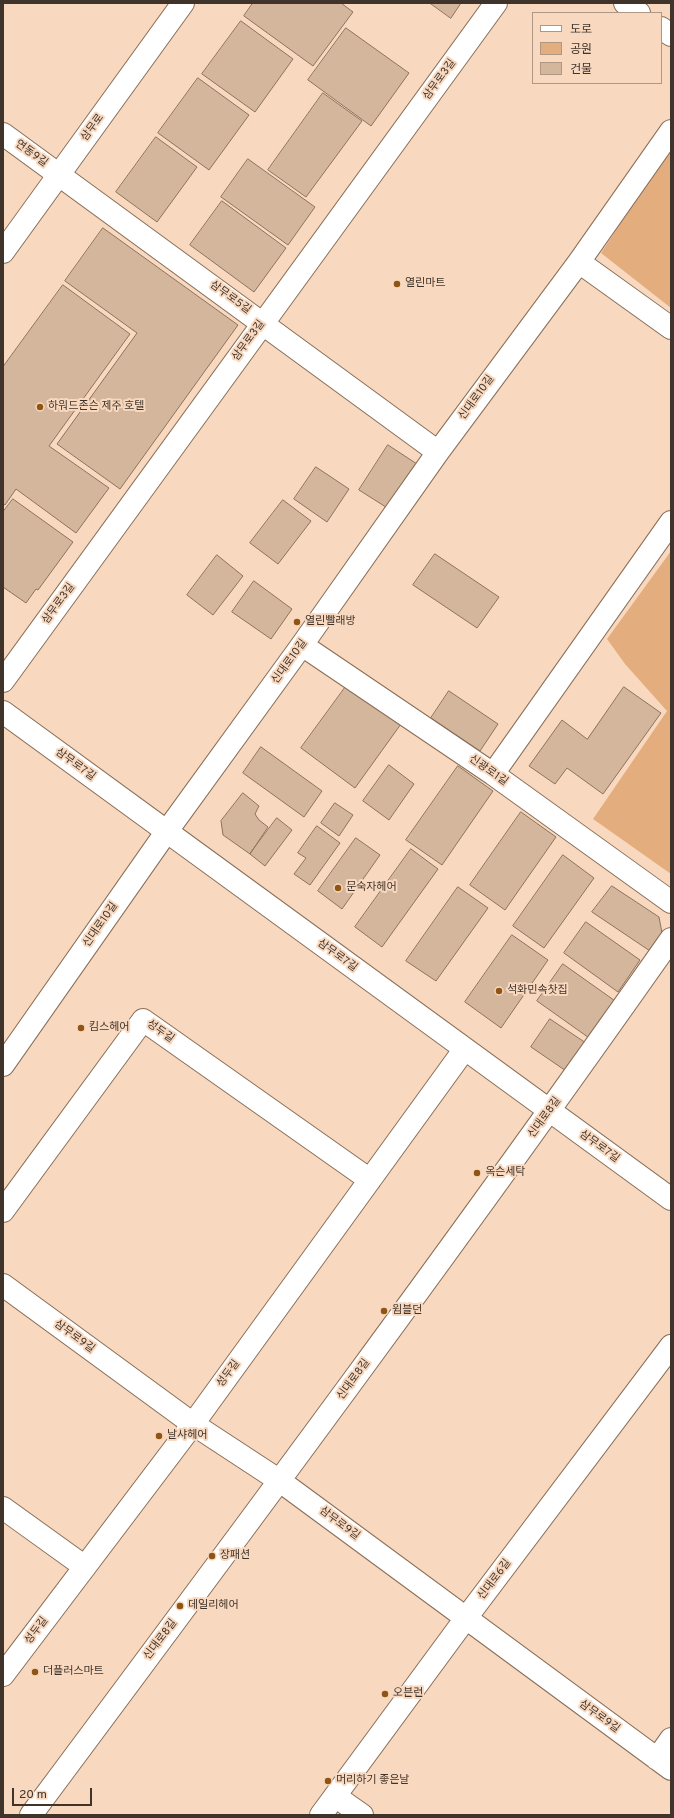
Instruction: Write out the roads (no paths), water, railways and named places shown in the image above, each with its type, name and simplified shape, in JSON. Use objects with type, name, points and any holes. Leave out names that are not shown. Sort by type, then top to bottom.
[{"type":"street","name":"삼무로","points":[[3,252],[183,3]]},
{"type":"street","name":"삼무로3길","points":[[3,681],[496,3]]},
{"type":"street","points":[[625,3],[638,12]]},
{"type":"street","points":[[662,29],[671,35]]},
{"type":"street","name":"신대로10길","points":[[3,1065],[167,831],[302,645],[438,452],[579,262],[671,131]]},
{"type":"street","name":"연동9길","points":[[3,134],[60,174]]},
{"type":"street","name":"삼무로5길","points":[[60,174],[438,452]]},
{"type":"street","points":[[579,262],[671,328]]},
{"type":"street","points":[[493,774],[671,522]]},
{"type":"street","name":"신광로1길","points":[[302,645],[493,774],[671,902]]},
{"type":"street","name":"삼무로7길","points":[[3,712],[464,1050],[671,1199]]},
{"type":"street","name":"신대로8길","points":[[30,1815],[280,1481],[550,1112],[671,939]]},
{"type":"street","name":"성두길","points":[[3,1211],[143,1020],[370,1180]]},
{"type":"street","name":"성두길","points":[[3,1675],[193,1424],[464,1050]]},
{"type":"street","name":"삼무로9길","points":[[3,1285],[193,1424],[280,1481],[664,1764]]},
{"type":"street","name":"신대로6길","points":[[321,1815],[466,1618],[671,1346]]},
{"type":"street","points":[[3,1508],[85,1567]]},
{"type":"street","points":[[664,1764],[671,1739]]},
{"type":"street","points":[[335,1796],[362,1815]]},
{"type":"place","name":"열린마트","points":[[397,284]]},
{"type":"place","name":"하워드존슨 제주 호텔","points":[[40,407]]},
{"type":"place","name":"열린빨래방","points":[[297,622]]},
{"type":"place","name":"문숙자헤어","points":[[338,888]]},
{"type":"place","name":"석화민속찻집","points":[[499,991]]},
{"type":"place","name":"킴스헤어","points":[[81,1028]]},
{"type":"place","name":"옥슨세탁","points":[[477,1173]]},
{"type":"place","name":"윔블던","points":[[384,1311]]},
{"type":"place","name":"날샤헤어","points":[[159,1436]]},
{"type":"place","name":"장패션","points":[[212,1556]]},
{"type":"place","name":"데일리헤어","points":[[180,1606]]},
{"type":"place","name":"더플러스마트","points":[[35,1672]]},
{"type":"place","name":"오븐런","points":[[385,1694]]},
{"type":"place","name":"머리하기 좋은날","points":[[328,1781]]}]
